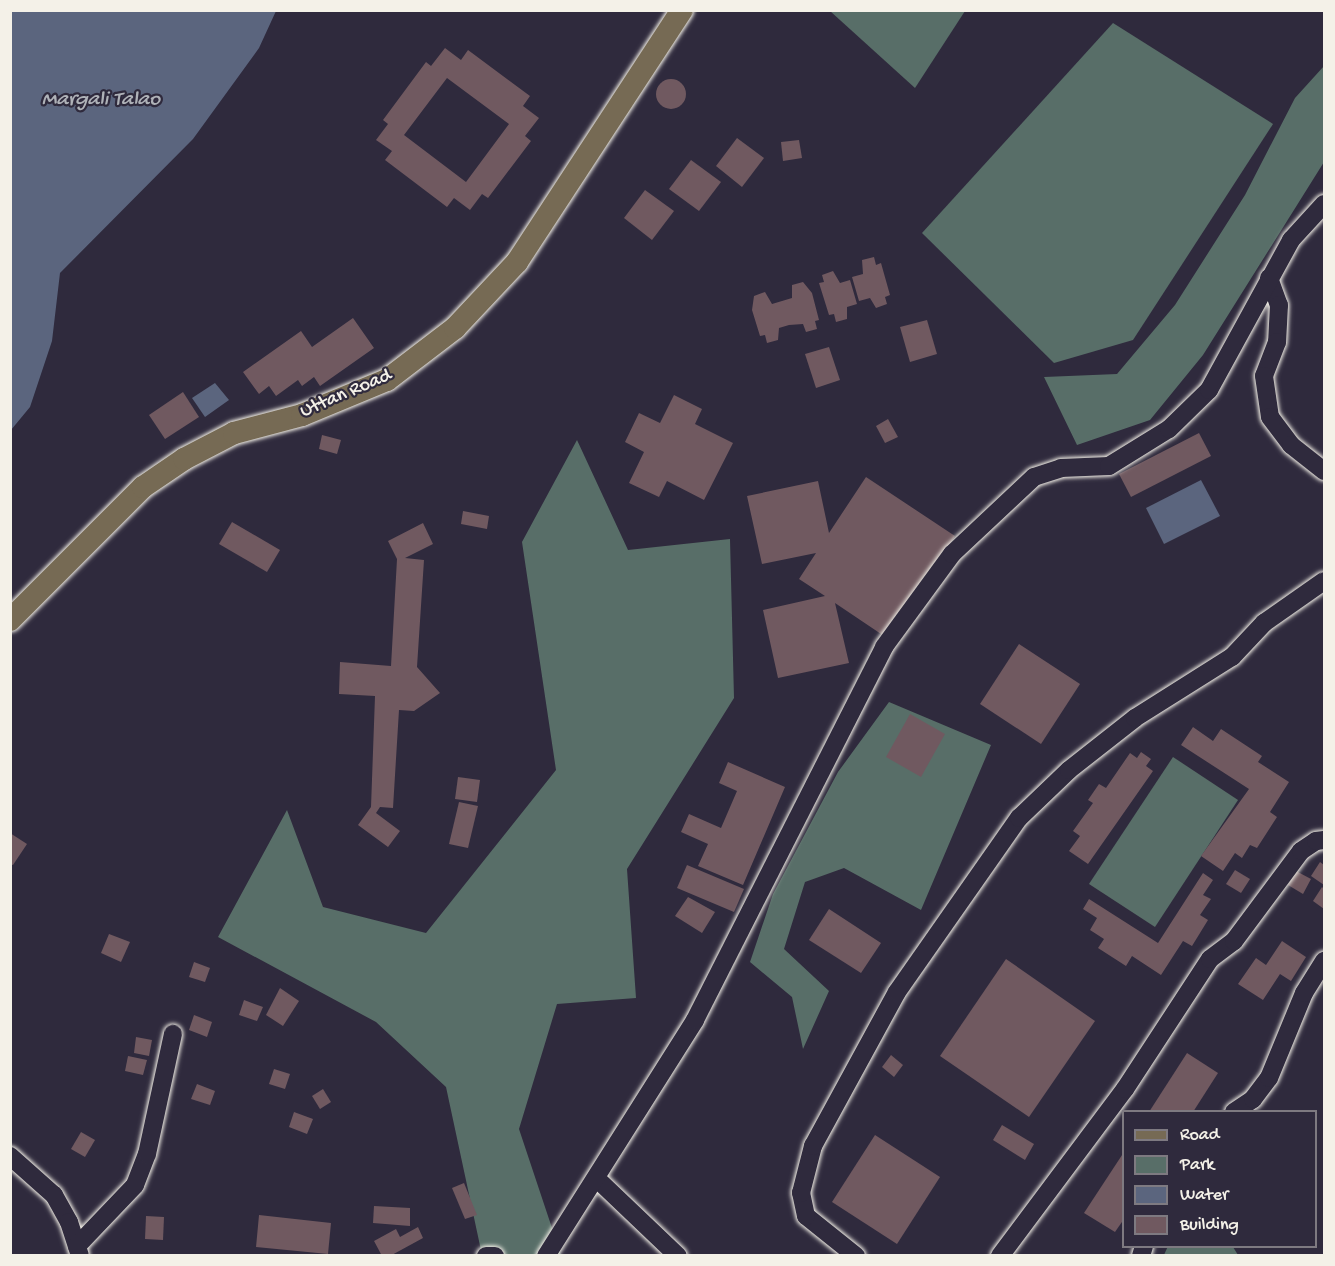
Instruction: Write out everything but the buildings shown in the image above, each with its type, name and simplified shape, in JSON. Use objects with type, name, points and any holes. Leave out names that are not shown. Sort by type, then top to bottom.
[{"type":"main road","name":"Uttan Road","points":[[10,620],[142,488],[184,459],[234,433],[302,415],[387,380],[455,328],[517,262],[682,10]]},
{"type":"street","points":[[546,1256],[695,1020],[884,647],[952,554],[1035,477],[1061,468],[1109,466],[1169,429],[1209,390],[1291,240],[1324,204]]},
{"type":"street","points":[[1269,278],[1279,305],[1277,342],[1264,376],[1270,417],[1291,445],[1324,471]]},
{"type":"street","points":[[856,1256],[806,1216],[801,1193],[813,1146],[903,982],[1019,818],[1069,770],[1135,718],[1232,657],[1264,623],[1324,581]]},
{"type":"street","points":[[1000,1256],[1125,1089],[1210,959],[1234,941],[1301,851],[1316,841],[1324,840]]},
{"type":"street","points":[[1237,1110],[1253,1099],[1269,1078],[1304,993],[1324,961]]},
{"type":"street","points":[[10,1156],[54,1195],[78,1251],[135,1185],[147,1154],[173,1034]]},
{"type":"street","points":[[596,1178],[678,1256]]},
{"type":"street","points":[[486,1256],[495,1256]]},
{"type":"green space","points":[[830,11],[965,11],[915,88]]},
{"type":"green space","points":[[1113,23],[1273,124],[1133,340],[1054,363],[922,233]]},
{"type":"green space","points":[[1324,66],[1324,162],[1203,355],[1150,420],[1077,445],[1044,377],[1117,374],[1175,305],[1245,195],[1295,98]]},
{"type":"green space","points":[[577,440],[628,550],[730,539],[734,698],[627,869],[636,998],[557,1004],[519,1129],[561,1255],[482,1255],[446,1087],[376,1022],[218,937],[287,810],[323,907],[426,933],[556,770],[522,542]]},
{"type":"green space","points":[[889,702],[991,745],[921,910],[844,868],[805,882],[784,949],[829,991],[803,1049],[792,997],[750,962],[773,894],[838,772]]},
{"type":"green space","points":[[1173,757],[1238,800],[1155,927],[1089,884]]},
{"type":"green space","points":[[1167,1248],[1234,1248],[1238,1255],[1164,1255]]},
{"type":"water","name":"Margali Talao","points":[[11,10],[276,11],[259,48],[193,139],[60,273],[52,341],[30,407],[11,430]]},
{"type":"water","points":[[215,383],[229,400],[205,417],[192,398]]},
{"type":"water","points":[[1201,480],[1220,516],[1164,544],[1146,508]]}]
